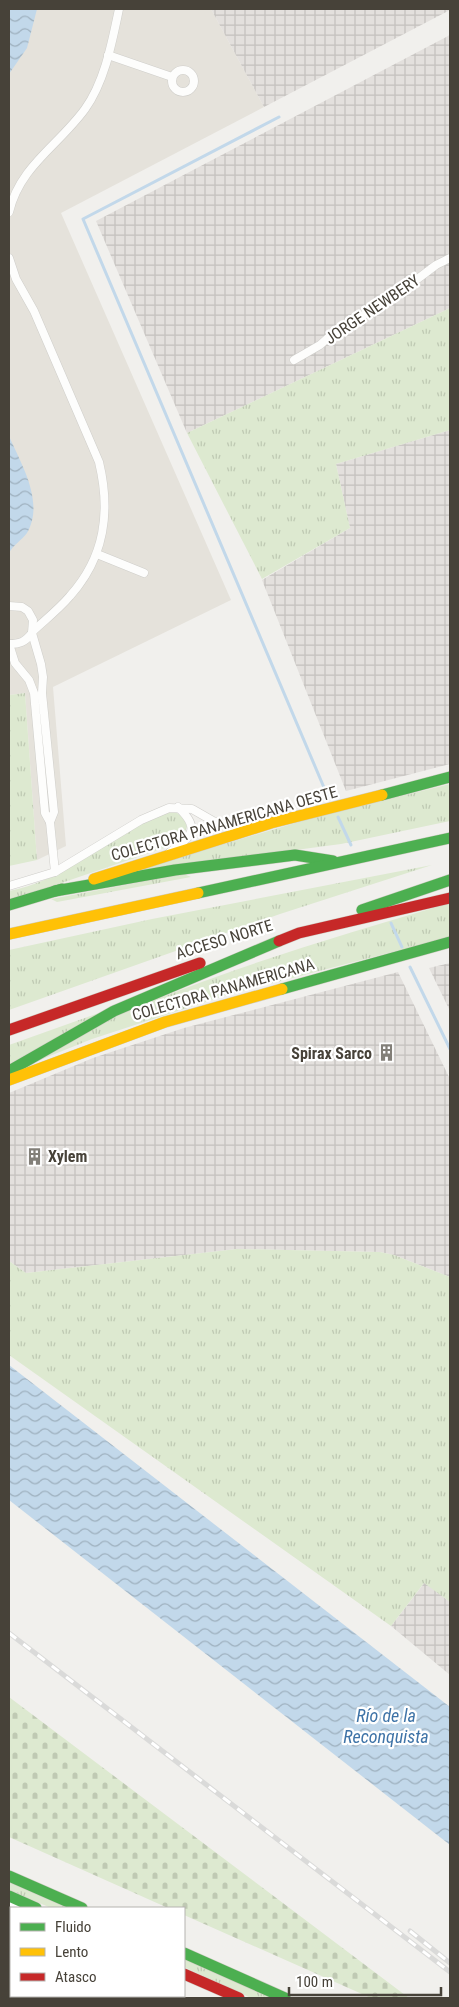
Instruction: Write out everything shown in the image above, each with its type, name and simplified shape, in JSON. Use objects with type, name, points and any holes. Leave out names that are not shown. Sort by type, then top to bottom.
[{"type":"main road","name":"COLECTORA PANAMERICANA OESTE","points":[[9,905],[245,832],[450,777]]},
{"type":"main road","points":[[9,934],[450,838]]},
{"type":"main road","points":[[56,891],[175,870],[295,855],[341,862]]},
{"type":"main road","name":"ACCESO NORTE","points":[[9,1030],[165,974],[299,932],[450,880]]},
{"type":"main road","points":[[9,1071],[114,1011],[299,932],[450,898]]},
{"type":"main road","name":"COLECTORA PANAMERICANA","points":[[9,1080],[165,1022],[450,942]]},
{"type":"main road","points":[[9,1876],[80,1907]]},
{"type":"main road","points":[[12,1901],[33,1907]]},
{"type":"main road","points":[[185,1953],[285,1998]]},
{"type":"main road","points":[[185,1974],[240,1998]]},
{"type":"street","points":[[9,212],[21,179],[85,108],[95,90],[108,55],[119,9]]},
{"type":"street","points":[[108,55],[172,77]]},
{"type":"street","points":[[9,258],[16,278],[34,311],[99,462],[105,488],[103,533],[97,554],[70,597],[32,632],[26,640],[18,644],[9,644],[15,663],[29,680],[34,693],[45,813],[50,822],[55,872]]},
{"type":"street","name":"JORGE NEWBERY","points":[[294,360],[320,345],[338,329],[386,302],[436,265],[450,258]]},
{"type":"street","points":[[97,554],[144,573]]},
{"type":"street","points":[[9,606],[22,607],[40,615],[52,613]]},
{"type":"street","points":[[28,611],[33,620],[32,632],[43,677],[42,693],[54,812],[50,822]]},
{"type":"street","points":[[29,680],[43,677]]},
{"type":"street","points":[[9,886],[55,872],[151,815],[178,807],[192,809],[213,821],[245,832]]},
{"type":"street","points":[[166,855],[187,840],[192,830],[190,820],[178,807]]},
{"type":"shaded area","points":[[9,9],[211,9],[264,107],[61,213],[231,600],[53,687],[66,846],[37,860],[25,693],[9,695]]},
{"type":"shaded area","points":[[211,9],[450,9],[450,10],[264,107]]},
{"type":"shaded area","points":[[450,35],[450,308],[187,433],[96,221]]},
{"type":"shaded area","points":[[450,430],[450,764],[346,791],[262,580],[350,528],[336,464]]},
{"type":"shaded area","points":[[450,963],[450,1011],[429,968]]},
{"type":"shaded area","points":[[398,972],[450,1079],[450,1277],[394,1255],[380,1252],[237,1249],[26,1273],[9,1261],[9,1093],[93,1058],[184,1028]]},
{"type":"shaded area","points":[[425,1582],[450,1602],[450,1675],[391,1626]]},
{"type":"green space","points":[[450,308],[450,430],[336,464],[350,528],[262,579],[187,433]]},
{"type":"green space","points":[[25,693],[37,860],[9,866],[9,695]]},
{"type":"green space","points":[[450,784],[450,821],[341,844],[130,872],[312,818]]},
{"type":"green space","points":[[173,810],[184,818],[187,827],[182,838],[167,847],[9,899],[9,891],[44,880],[61,872],[141,824]]},
{"type":"green space","points":[[432,865],[280,914],[9,1010],[9,950],[152,919]]},
{"type":"green space","points":[[184,874],[191,877],[57,902],[51,899]]},
{"type":"green space","points":[[450,903],[450,937],[227,995],[92,1039],[15,1070],[97,1025],[193,985],[321,942]]},
{"type":"green space","points":[[110,1009],[9,1064],[9,1045]]},
{"type":"green space","points":[[237,1249],[380,1252],[394,1255],[450,1277],[450,1602],[424,1583],[391,1626],[9,1355],[9,1261],[26,1273]]},
{"type":"green space","points":[[9,1697],[409,1998],[371,1998],[185,1915],[185,1907],[166,1907],[9,1837]]},
{"type":"green space","points":[[9,1881],[70,1907],[49,1907],[9,1890]]},
{"type":"green space","points":[[9,1919],[10,1997],[186,1998],[9,1998]]},
{"type":"green space","points":[[185,1957],[277,1998],[251,1998],[185,1967]]},
{"type":"water","points":[[9,9],[37,9],[27,48],[9,74]]},
{"type":"water","points":[[9,436],[29,483],[33,509],[32,521],[27,533],[9,553]]},
{"type":"water","name":"Río de la Reconquista","points":[[9,1365],[450,1707],[450,1845],[9,1500]]},
{"type":"waterway","points":[[279,117],[83,219],[328,797]]},
{"type":"waterway","points":[[338,817],[351,845]]},
{"type":"waterway","points":[[391,923],[402,947]]},
{"type":"waterway","points":[[410,967],[450,1049]]},
{"type":"railway","points":[[9,1633],[450,1972]]},
{"type":"railway","points":[[410,1931],[450,1963]]},
{"type":"traffic: fast","points":[[382,795],[450,777]]},
{"type":"traffic: fast","points":[[198,893],[450,838]]},
{"type":"traffic: fast","points":[[55,891],[175,870],[295,855],[333,861]]},
{"type":"traffic: fast","points":[[362,910],[450,880]]},
{"type":"traffic: fast","points":[[9,905],[62,889]]},
{"type":"traffic: fast","points":[[9,1071],[114,1011],[279,941]]},
{"type":"traffic: fast","points":[[282,989],[450,942]]},
{"type":"traffic: fast","points":[[9,1876],[80,1907]]},
{"type":"traffic: fast","points":[[9,1896],[34,1907]]},
{"type":"traffic: fast","points":[[185,1953],[285,1998]]},
{"type":"traffic: slow","points":[[94,879],[271,823],[382,795]]},
{"type":"traffic: slow","points":[[9,934],[198,893]]},
{"type":"traffic: slow","points":[[9,1080],[165,1022],[282,989]]},
{"type":"traffic: jam","points":[[279,941],[299,933],[450,898]]},
{"type":"traffic: jam","points":[[9,1030],[200,963]]},
{"type":"traffic: jam","points":[[185,1974],[239,1998]]},
{"type":"place","name":"Spirax Sarco","points":[[386,1053]]},
{"type":"place","name":"Xylem","points":[[34,1156]]}]
